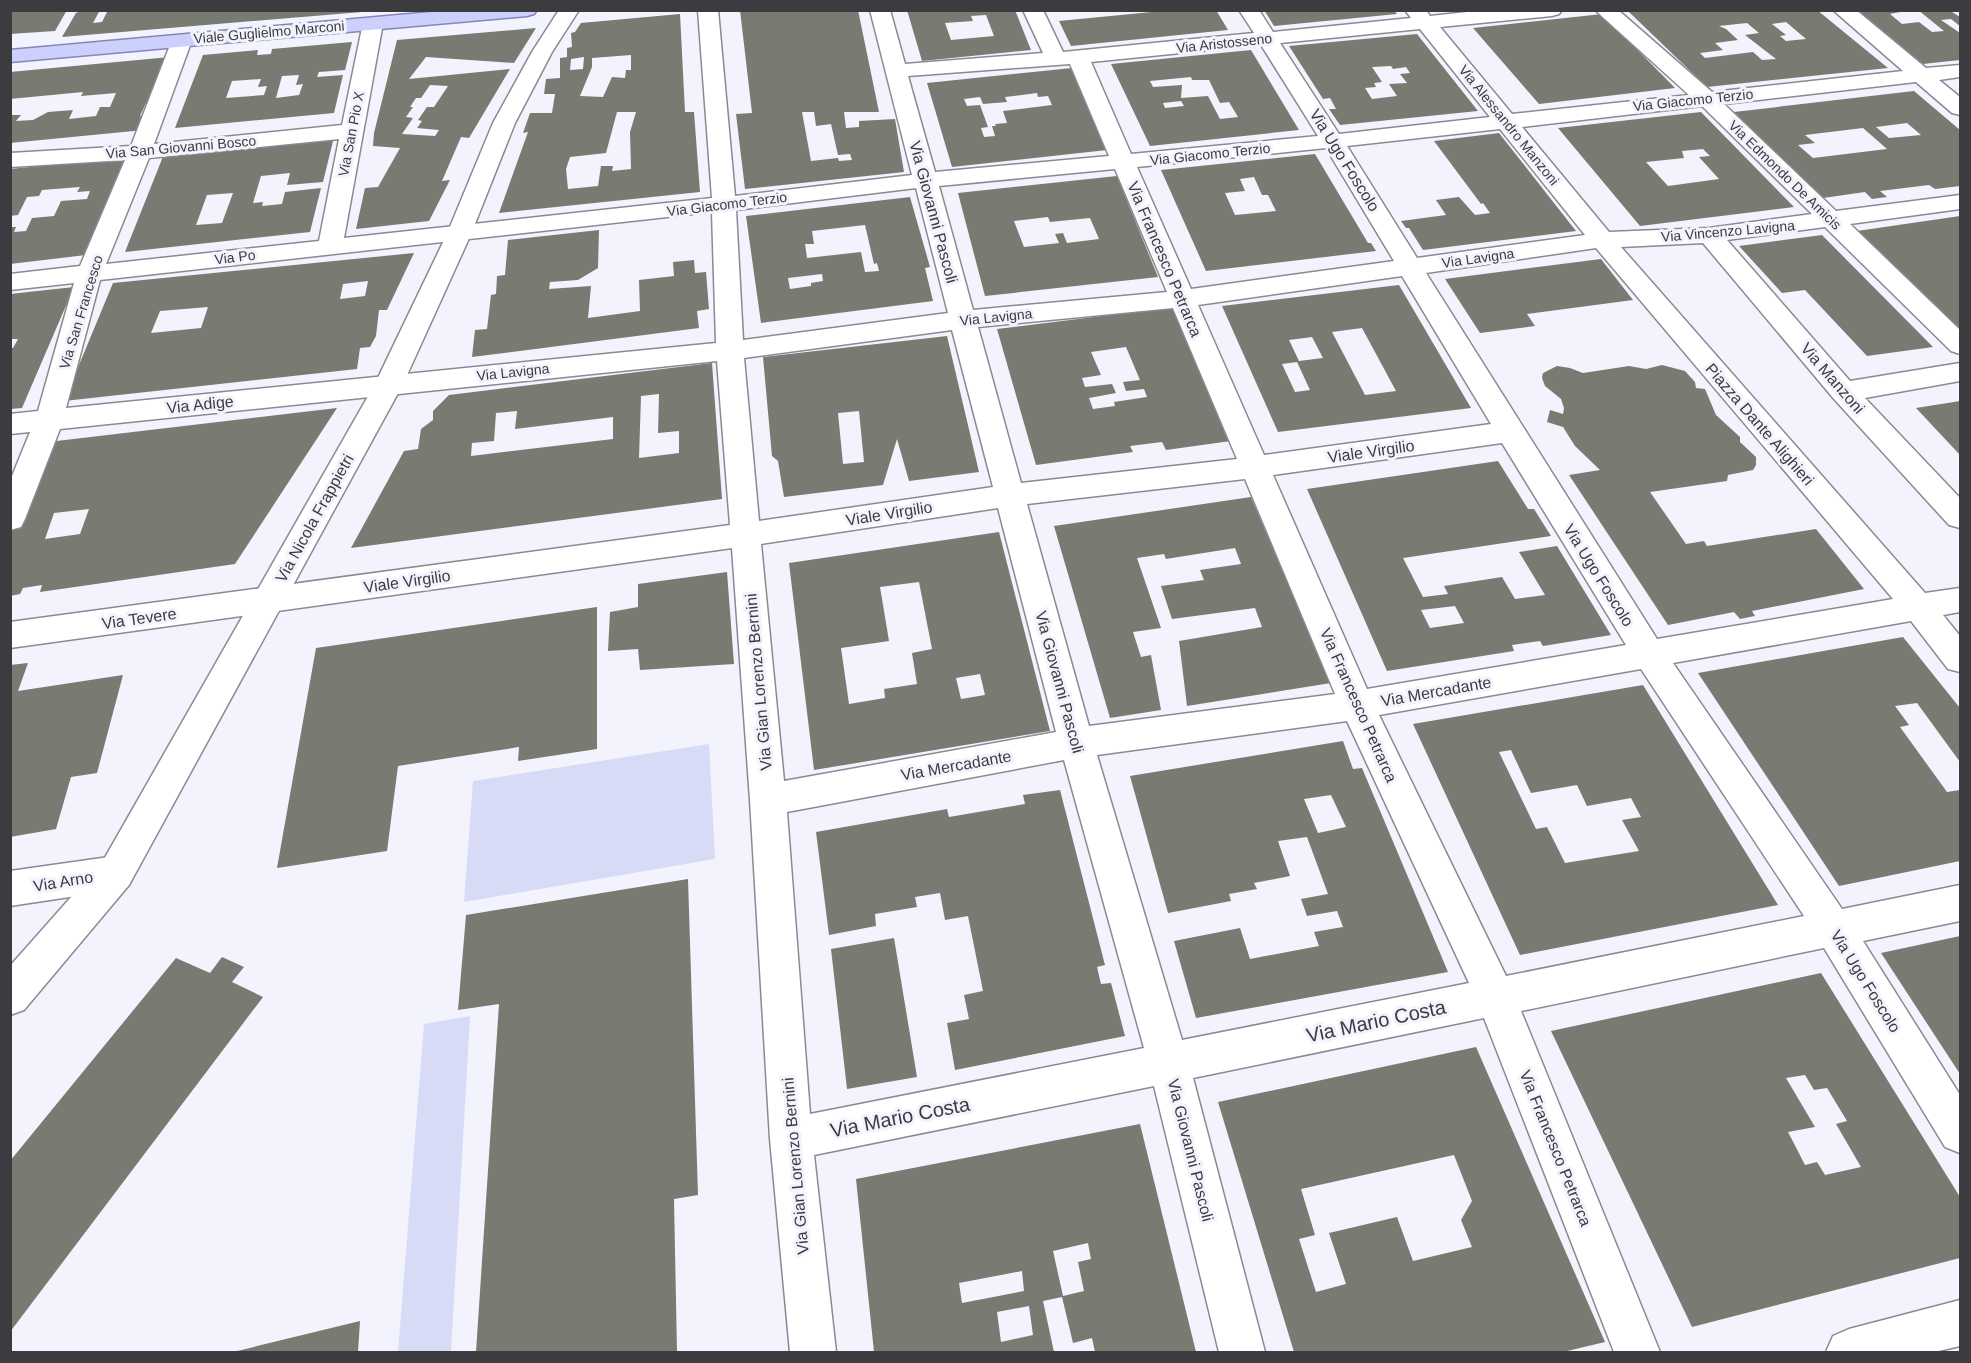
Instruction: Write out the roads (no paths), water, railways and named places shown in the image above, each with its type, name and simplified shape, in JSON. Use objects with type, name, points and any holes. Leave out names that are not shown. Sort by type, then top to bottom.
[{"type":"main road","name":"Viale Guglielmo Marconi","points":[[10,56],[527,10]]},
{"type":"street","name":"Via Nicola Frappietri","points":[[10,996],[116,873],[389,384],[459,234],[504,123],[542,52],[569,10]]},
{"type":"street","name":"Via Gian Lorenzo Bernini","points":[[708,10],[724,204],[730,351],[768,800],[792,1139],[813,1353]]},
{"type":"street","name":"Via Giovanni Pascoli","points":[[880,10],[1076,743],[1169,1064],[1242,1353]]},
{"type":"street","name":"Via Francesco Petrarca","points":[[1033,10],[1066,58],[1124,162],[1357,705],[1495,996],[1637,1353]]},
{"type":"street","name":"Via Ugo Foscolo","points":[[1249,10],[1412,267],[1510,432],[1649,654],[1833,928],[1960,1132]]},
{"type":"street","name":"Via Aristosseno","points":[[896,71],[1066,58],[1268,38],[1420,17],[1552,10]]},
{"type":"street","name":"Via Edmondo De Amicis","points":[[1605,10],[1707,99],[1960,345]]},
{"type":"street","points":[[1844,10],[1960,108]]},
{"type":"street","name":"Via Alessandro Manzoni","points":[[1420,17],[1602,240]]},
{"type":"street","name":"Via San Pio X","points":[[330,245],[373,23]]},
{"type":"street","name":"Via San Francesco","points":[[10,519],[49,420],[89,275],[140,152],[182,39]]},
{"type":"street","name":"Via Giacomo Terzio","points":[[459,234],[926,180],[1333,141],[1960,71]]},
{"type":"street","name":"Via San Giovanni Bosco","points":[[10,160],[140,152],[352,131]]},
{"type":"street","name":"Via Vincenzo Lavigna","points":[[1602,240],[1709,235],[1960,202]]},
{"type":"street","name":"Via Po","points":[[10,282],[89,275],[330,245],[459,234]]},
{"type":"street","name":"Via Manzoni","points":[[1709,235],[1844,392],[1960,517]]},
{"type":"street","name":"Via Lavigna","points":[[389,384],[730,351],[963,320],[1182,299],[1602,240]]},
{"type":"street","name":"Piazza Dante Alighieri","points":[[1602,240],[1918,607],[1960,659]]},
{"type":"street","points":[[1844,392],[1960,372]]},
{"type":"street","name":"Via Adige","points":[[10,424],[389,384]]},
{"type":"street","name":"Viale Virgilio","points":[[268,600],[746,535],[1010,495],[1255,468],[1510,432]]},
{"type":"street","name":"Via Tevere","points":[[10,635],[268,600]]},
{"type":"street","name":"Via Mercadante","points":[[768,800],[1076,743],[1357,705],[1960,600]]},
{"type":"street","name":"Via Arno","points":[[10,889],[116,873]]},
{"type":"street","name":"Via Mario Costa","points":[[792,1139],[1960,903]]},
{"type":"street","points":[[1849,1353],[1960,1323]]}]
